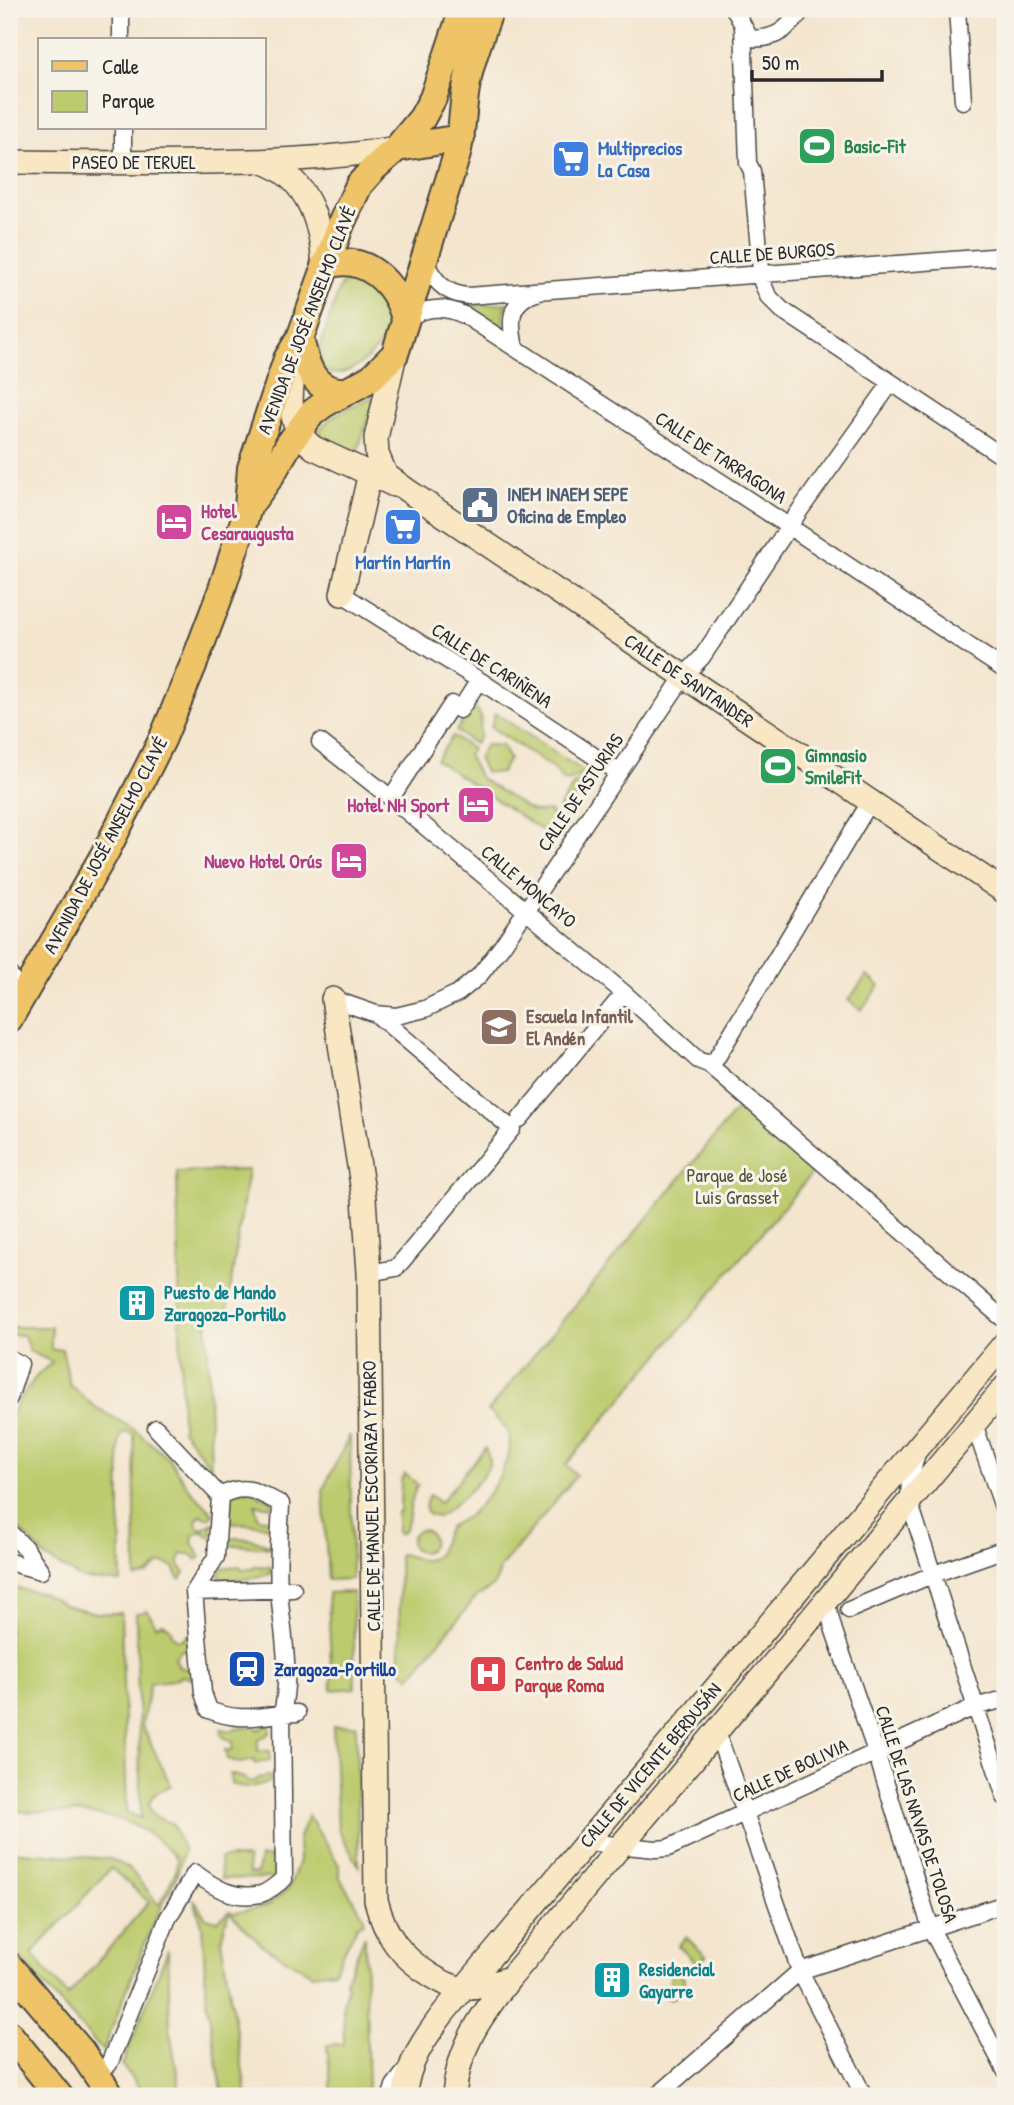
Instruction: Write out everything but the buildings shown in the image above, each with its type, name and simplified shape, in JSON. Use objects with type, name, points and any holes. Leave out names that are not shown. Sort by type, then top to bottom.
[{"type":"main road","name":"AVENIDA DE JOSÉ ANSELMO CLAVÉ","points":[[9,1019],[16,985],[105,853],[157,750],[209,625],[248,508],[251,468],[287,359],[300,338],[324,266],[356,190],[374,168],[418,125],[433,98],[463,9]]},
{"type":"main road","points":[[342,594],[378,474],[376,438],[395,354],[461,138],[469,71],[490,9]]},
{"type":"main road","points":[[397,148],[461,138]]},
{"type":"main road","name":"PASEO DE TERUEL","points":[[9,162],[260,161],[333,158],[397,148]]},
{"type":"main road","name":"PASEO DE TERUEL","points":[[260,161],[292,177],[306,197],[319,231],[324,266]]},
{"type":"main road","points":[[324,266],[348,263],[373,270],[396,295],[405,318]]},
{"type":"main road","points":[[300,338],[306,363],[318,382],[332,391],[348,391]]},
{"type":"main road","points":[[297,432],[291,384],[300,338]]},
{"type":"main road","name":"AVENIDA DE JOSÉ ANSELMO CLAVÉ","points":[[248,508],[297,432],[319,407],[371,378],[395,354]]},
{"type":"main road","name":"CALLE DE SANTANDER","points":[[297,432],[314,448],[378,474],[408,491],[1005,892]]},
{"type":"main road","name":"CALLE DE MANUEL ESCORIAZA Y FABRO","points":[[333,999],[364,1198],[369,1273],[376,1900],[382,1922],[405,1957],[443,1983],[463,1988]]},
{"type":"main road","name":"CALLE DE VICENTE BERDUSÁN","points":[[405,2096],[413,2062],[432,2029],[463,1988],[1005,1343]]},
{"type":"main road","name":"CALLE DE VICENTE BERDUSÁN","points":[[454,2096],[463,2052],[474,2029],[510,1978],[1005,1387]]},
{"type":"main road","points":[[9,1966],[81,2051],[111,2096]]},
{"type":"main road","points":[[463,1988],[481,1987],[510,1978]]},
{"type":"main road","points":[[9,2034],[59,2096]]},
{"type":"street","points":[[121,9],[121,38]]},
{"type":"street","points":[[734,9],[746,32],[745,116],[748,163],[752,171],[764,288],[782,310],[1005,458]]},
{"type":"street","points":[[746,32],[764,39],[778,35],[790,26],[803,9]]},
{"type":"street","points":[[957,9],[963,102]]},
{"type":"street","points":[[123,130],[123,163]]},
{"type":"street","name":"CALLE DE BURGOS","points":[[424,259],[440,286],[456,294],[468,296],[1005,256]]},
{"type":"street","points":[[515,348],[511,329],[516,307],[521,300],[542,291]]},
{"type":"street","name":"CALLE DE TARRAGONA","points":[[405,318],[424,310],[450,308],[466,316],[1005,670]]},
{"type":"street","name":"CALLE DE ASTURIAS","points":[[376,1014],[397,1016],[425,1009],[458,993],[479,976],[526,911],[684,676],[702,657],[891,383]]},
{"type":"street","name":"CALLE DE CARIÑENA","points":[[342,594],[618,772]]},
{"type":"street","points":[[391,798],[452,704],[460,710],[479,680]]},
{"type":"street","name":"CALLE MONCAYO","points":[[320,742],[624,993],[698,1060],[708,1064],[1001,1317]]},
{"type":"street","points":[[708,1064],[716,1059],[870,802]]},
{"type":"street","points":[[369,1273],[396,1268],[403,1261],[624,993]]},
{"type":"street","points":[[333,999],[376,1014],[516,1124]]},
{"type":"street","points":[[9,1358],[20,1364],[9,1398]]},
{"type":"street","points":[[974,1424],[1005,1513]]},
{"type":"street","points":[[156,1428],[220,1496],[216,1557],[194,1592],[203,1693],[209,1710],[244,1719],[289,1713]]},
{"type":"street","name":"CALLE DE VICENTE BERDUSÁN","points":[[909,1502],[910,1479],[918,1447]]},
{"type":"street","points":[[106,2066],[168,1918],[195,1873],[216,1889],[232,1895],[263,1894],[284,1879],[289,1713],[286,1695],[286,1589],[281,1504],[249,1489],[231,1490],[220,1496]]},
{"type":"street","points":[[909,1502],[1005,1797]]},
{"type":"street","points":[[9,1532],[25,1548],[41,1571],[9,1562]]},
{"type":"street","points":[[849,1610],[933,1574],[1005,1549]]},
{"type":"street","points":[[194,1592],[286,1589]]},
{"type":"street","name":"CALLE DE LAS NAVAS DE TOLOSA","points":[[825,1601],[876,1752],[931,1930],[1005,2070]]},
{"type":"street","name":"CALLE DE BOLIVIA","points":[[586,1842],[668,1848],[974,1707],[1005,1699]]},
{"type":"street","points":[[717,1732],[800,1971],[864,2096]]},
{"type":"street","points":[[657,2096],[800,1971],[1005,1904]]},
{"type":"street","points":[[391,2096],[394,2086],[413,2062]]},
{"type":"green space","points":[[350,281],[372,292],[381,304],[387,321],[385,336],[366,360],[340,373],[329,373],[321,365],[319,350],[340,286]]},
{"type":"green space","points":[[508,303],[503,315],[505,331],[468,306]]},
{"type":"green space","points":[[372,397],[375,399],[357,452],[330,443],[322,437],[321,430],[325,423],[344,410]]},
{"type":"green space","points":[[472,706],[479,713],[481,720],[480,736],[475,744],[456,731]]},
{"type":"green space","points":[[495,713],[583,771],[583,774],[569,781],[563,780],[555,770],[491,727]]},
{"type":"green space","points":[[453,736],[472,749],[468,755],[480,778],[530,810],[550,811],[557,824],[549,835],[436,760]]},
{"type":"green space","points":[[486,745],[502,746],[509,759],[501,773],[485,772],[478,758]]},
{"type":"green space","points":[[584,779],[585,782],[562,816],[559,808],[574,784]]},
{"type":"green space","points":[[867,976],[880,986],[861,1010],[848,1000]]},
{"type":"green space","name":"Parque de José Luis Grasset","points":[[738,1108],[814,1171],[566,1465],[577,1475],[500,1568],[493,1585],[477,1596],[410,1677],[400,1669],[399,1554],[422,1560],[435,1557],[449,1528],[468,1516],[492,1489],[505,1465],[510,1441],[505,1428],[488,1411]]},
{"type":"green space","points":[[248,1170],[226,1317],[207,1317],[211,1467],[182,1430],[177,1172]]},
{"type":"green space","points":[[9,1327],[51,1327],[51,1350],[62,1349],[70,1385],[94,1406],[135,1430],[159,1450],[169,1459],[190,1490],[213,1513],[208,1518],[201,1515],[196,1520],[197,1526],[202,1529],[213,1523],[211,1538],[201,1531],[193,1536],[192,1543],[201,1557],[197,1560],[191,1554],[182,1554],[179,1564],[185,1572],[181,1579],[174,1567],[162,1564],[148,1574],[136,1578],[134,1435],[128,1432],[123,1433],[119,1440],[121,1582],[82,1579],[45,1557],[10,1519],[9,1419],[18,1401],[36,1377],[52,1362],[29,1351],[24,1335],[9,1335]]},
{"type":"green space","points":[[350,1435],[352,1579],[328,1580],[323,1489]]},
{"type":"green space","points":[[485,1448],[489,1464],[482,1477],[443,1514],[437,1517],[430,1515],[426,1505],[430,1495],[440,1503]]},
{"type":"green space","points":[[405,1474],[418,1485],[405,1529],[397,1534],[401,1480]]},
{"type":"green space","points":[[252,1490],[260,1493],[259,1496],[272,1500],[272,1507],[255,1504],[258,1518],[272,1520],[271,1527],[231,1522],[230,1492]]},
{"type":"green space","points":[[422,1530],[430,1533],[433,1541],[430,1549],[422,1552],[414,1549],[411,1541],[414,1533]]},
{"type":"green space","points":[[252,1539],[271,1548],[235,1545],[223,1547],[223,1540]]},
{"type":"green space","points":[[240,1566],[242,1569],[253,1569],[254,1566],[271,1567],[271,1574],[239,1580],[219,1579],[220,1568]]},
{"type":"green space","points":[[9,1587],[42,1593],[65,1605],[96,1613],[121,1613],[127,1813],[141,1818],[136,1613],[148,1611],[156,1626],[163,1623],[171,1629],[177,1640],[187,1635],[192,1637],[192,1649],[181,1650],[175,1657],[179,1667],[192,1667],[193,1679],[182,1676],[150,1683],[142,1725],[171,1786],[153,1797],[149,1806],[157,1817],[172,1823],[184,1851],[176,1878],[151,1928],[103,2051],[9,1946],[9,1851],[111,1859],[130,1869],[160,1904],[175,1873],[177,1860],[159,1841],[140,1828],[120,1820],[79,1813],[9,1811]],"holes":[[[111,1868],[149,1902],[68,1996],[32,1954]]]},
{"type":"green space","points":[[353,1592],[355,1688],[332,1690],[328,1593]]},
{"type":"green space","points":[[270,1724],[270,1733],[258,1740],[258,1751],[270,1751],[270,1760],[255,1764],[254,1760],[240,1763],[227,1759],[225,1750],[232,1751],[233,1742],[222,1736],[221,1729],[233,1731],[256,1727],[257,1730]]},
{"type":"green space","points":[[356,1725],[359,1866],[338,1830],[333,1726]]},
{"type":"green space","points":[[230,1774],[247,1781],[270,1776],[270,1782],[247,1788],[231,1784]]},
{"type":"green space","points":[[308,1815],[339,1865],[339,1876],[364,1917],[364,1923],[358,1924],[334,1971],[312,1974],[263,1946],[229,1912],[221,1940],[247,2096],[223,2096],[207,2002],[202,1925],[193,1898],[206,1918],[218,1921],[229,1911],[234,1913],[267,1906],[289,1888],[299,1861],[298,1840]]},
{"type":"green space","points":[[260,1857],[278,1858],[277,1878],[221,1879],[220,1858],[247,1858],[249,1874],[257,1874]]},
{"type":"green space","points":[[365,1936],[368,2096],[332,2096],[327,2045],[344,2044],[343,2002],[347,1988],[346,1979]]},
{"type":"green space","points":[[686,1937],[706,1956],[698,1965],[678,1946]]},
{"type":"green space","points":[[168,1950],[170,2031],[181,2096],[145,2096],[122,2065]]},
{"type":"green space","points":[[675,1971],[683,1976],[684,1984],[679,1993],[669,1999],[664,1993],[670,1984],[670,1975]]},
{"type":"place","name":"Basic-Fit","points":[[817,146]]},
{"type":"place","name":"Multiprecios La Casa","points":[[571,159]]},
{"type":"place","name":"INEM INAEM SEPE Oficina de Empleo","points":[[480,505]]},
{"type":"place","name":"Hotel Cesaraugusta","points":[[174,522]]},
{"type":"place","name":"Martín Martín","points":[[403,527]]},
{"type":"place","name":"Gimnasio SmileFit","points":[[778,766]]},
{"type":"place","name":"Hotel NH Sport","points":[[476,805]]},
{"type":"place","name":"Nuevo Hotel Orús","points":[[349,861]]},
{"type":"place","name":"Escuela Infantil El Andén","points":[[499,1027]]},
{"type":"place","name":"Puesto de Mando Zaragoza-Portillo","points":[[137,1303]]},
{"type":"place","name":"Zaragoza-Portillo","points":[[247,1669]]},
{"type":"place","name":"Centro de Salud Parque Roma","points":[[488,1674]]},
{"type":"place","name":"Residencial Gayarre","points":[[612,1980]]}]
